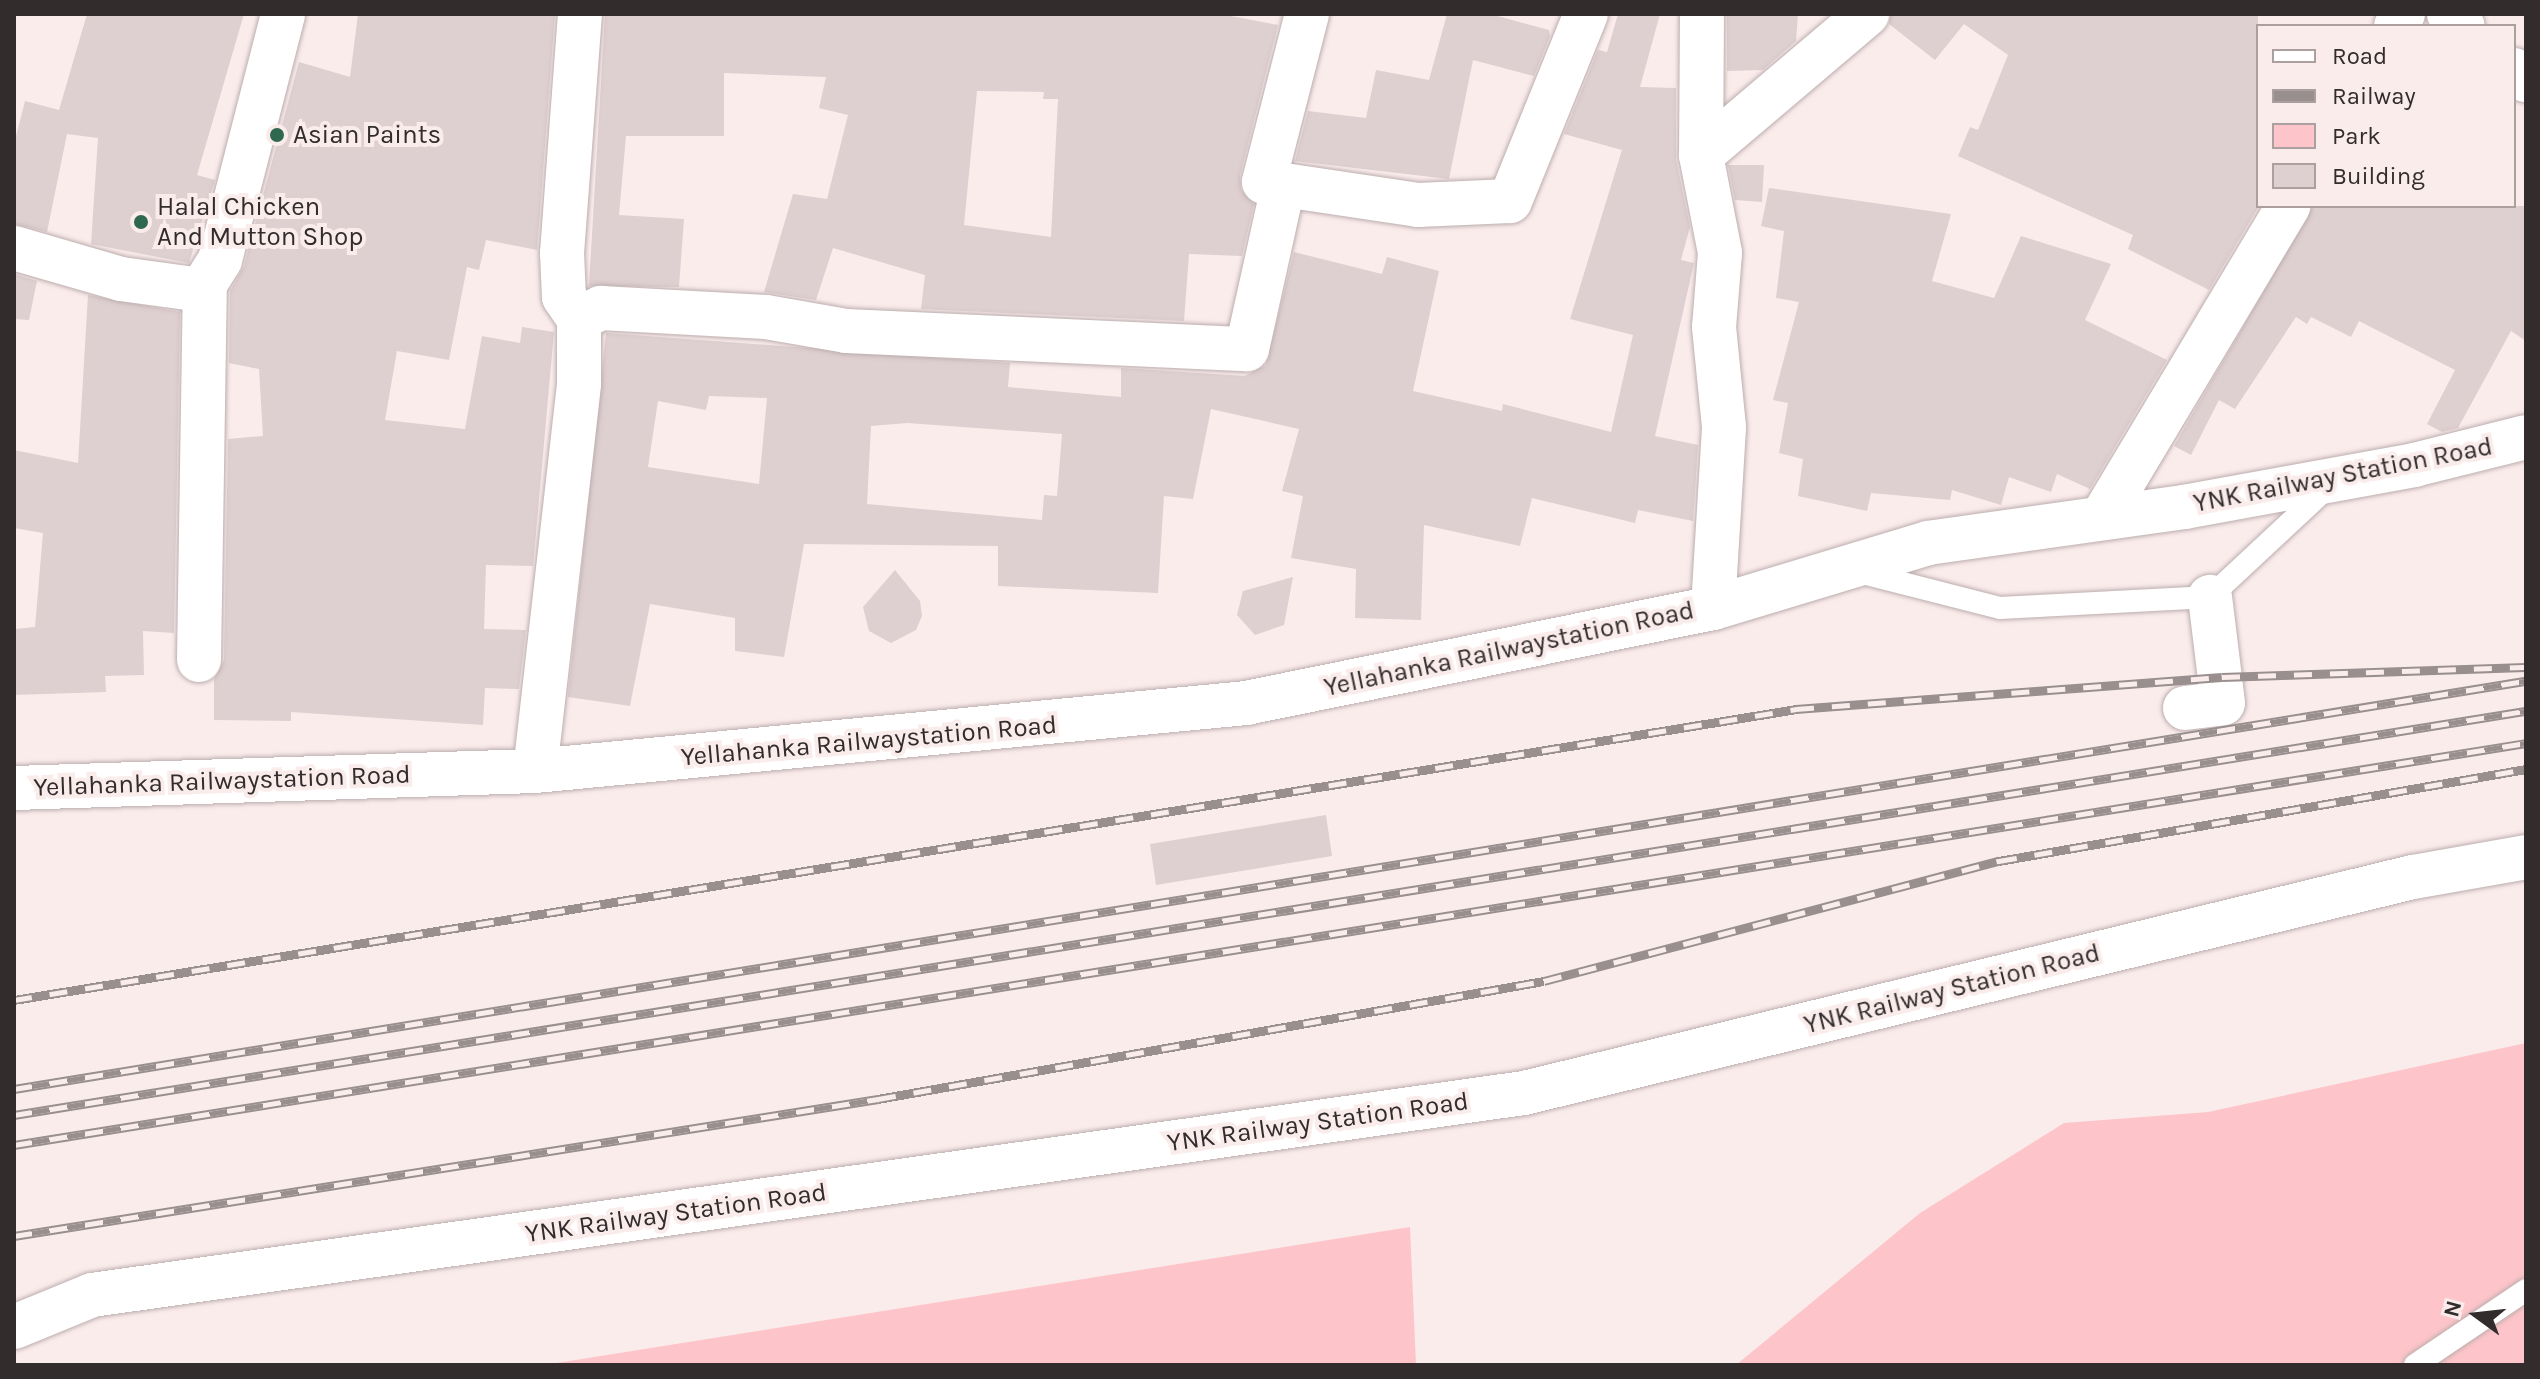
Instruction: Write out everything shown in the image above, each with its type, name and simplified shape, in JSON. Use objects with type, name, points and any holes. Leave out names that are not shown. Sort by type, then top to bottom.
[{"type":"street","points":[[199,660],[205,284],[220,260],[283,14]]},
{"type":"street","points":[[535,771],[579,383],[579,319],[564,297],[562,253],[580,14]]},
{"type":"street","points":[[1307,14],[1264,182],[1418,205],[1510,201],[1586,14]]},
{"type":"street","points":[[1702,14],[1701,155],[1720,253],[1714,327],[1724,428],[1713,608]]},
{"type":"street","points":[[1701,155],[1867,14]]},
{"type":"street","points":[[579,319],[614,309],[766,317],[846,331],[1247,349],[1283,187]]},
{"type":"street","points":[[2104,514],[2287,208]]},
{"type":"street","points":[[14,248],[121,279],[194,289],[205,284]]},
{"type":"street","name":"YNK Railway Station Road","points":[[1713,608],[1928,543],[2336,479],[2526,437]]},
{"type":"street","points":[[2185,708],[2223,703],[2210,597]]},
{"type":"street","name":"Yellahanka Railwaystation Road","points":[[14,788],[535,771],[1246,703],[1713,608]]},
{"type":"street","name":"YNK Railway Station Road","points":[[14,1327],[92,1295],[1524,1093],[2398,881],[2526,857]]},
{"type":"lane","points":[[1842,567],[2000,608],[2210,597],[2336,479]]},
{"type":"lane","points":[[2415,1365],[2526,1290]]},
{"type":"green space","points":[[2526,1043],[2526,1365],[1736,1365],[1920,1213],[2064,1123],[2208,1112]]},
{"type":"green space","points":[[1410,1227],[1416,1365],[544,1365]]},
{"type":"building","points":[[87,14],[244,14],[197,175],[215,180],[189,263],[91,244],[98,138],[67,134],[47,232],[14,224],[14,144],[25,101],[59,110]]},
{"type":"building","points":[[358,14],[555,14],[537,250],[486,240],[479,270],[467,267],[449,360],[397,351],[385,420],[465,429],[482,336],[520,343],[522,327],[554,332],[533,566],[486,565],[484,629],[526,630],[519,689],[485,688],[483,725],[291,712],[291,721],[214,720],[214,679],[224,660],[228,439],[263,436],[259,369],[229,363],[230,291],[244,266],[299,62],[350,77]]},
{"type":"building","points":[[605,14],[1220,14],[1278,25],[1240,176],[1241,190],[1254,204],[1242,256],[1189,254],[1184,321],[921,309],[925,275],[833,248],[816,300],[764,292],[793,194],[827,199],[848,115],[819,108],[826,77],[724,73],[724,136],[626,136],[619,215],[684,219],[679,287],[589,286]],"holes":[[[977,91],[1044,92],[1043,99],[1058,99],[1051,237],[964,225]]]},
{"type":"building","points":[[1447,14],[1490,14],[1549,30],[1550,36],[1534,76],[1473,60],[1449,179],[1295,161],[1308,111],[1366,118],[1376,70],[1429,80]]},
{"type":"building","points":[[1618,14],[1660,14],[1640,87],[1676,88],[1676,159],[1690,227],[1681,260],[1694,263],[1655,436],[1698,445],[1693,521],[1638,510],[1635,523],[1532,498],[1520,546],[1424,525],[1421,620],[1355,618],[1356,569],[1291,558],[1303,496],[1282,491],[1299,429],[1211,409],[1193,499],[1164,496],[1158,593],[998,586],[998,546],[804,544],[784,657],[735,651],[735,618],[650,604],[630,706],[568,697],[606,333],[1010,363],[1008,387],[1121,397],[1121,368],[1245,376],[1266,365],[1294,252],[1382,274],[1387,257],[1439,271],[1413,391],[1502,411],[1503,404],[1611,432],[1633,335],[1570,319],[1622,150],[1564,134],[1598,50],[1607,52]],"holes":[[[709,396],[767,398],[759,484],[648,467],[658,401],[706,410]],[[907,423],[1062,434],[1057,496],[1044,495],[1042,520],[867,504],[871,426]]]},
{"type":"building","points":[[1727,14],[1798,14],[1796,41],[1763,70],[1727,71]]},
{"type":"building","points":[[1891,14],[2258,14],[2258,208],[2209,290],[2128,249],[2133,235],[1958,156],[1970,127],[1978,130],[2008,55],[1964,24],[1935,60],[1889,24]]},
{"type":"building","points":[[1728,165],[1764,165],[1762,202],[1735,200]]},
{"type":"building","points":[[1769,188],[1951,214],[1932,281],[1994,298],[2021,236],[2111,264],[2085,320],[2167,360],[2090,489],[2057,474],[2051,492],[2009,477],[2001,505],[1952,490],[1950,500],[1871,493],[1867,511],[1798,496],[1803,459],[1779,453],[1788,403],[1773,400],[1799,302],[1776,298],[1784,231],[1761,226]]},
{"type":"building","points":[[2526,206],[2526,341],[2511,331],[2458,428],[2442,432],[2427,424],[2455,370],[2359,321],[2351,337],[2311,317],[2307,324],[2296,317],[2235,409],[2219,400],[2191,455],[2174,446],[2312,208]]},
{"type":"building","points":[[14,274],[37,281],[29,320],[14,319]]},
{"type":"building","points":[[88,295],[180,312],[174,633],[143,631],[144,675],[105,676],[106,692],[14,695],[14,629],[35,627],[43,533],[14,528],[14,450],[78,463]]},
{"type":"building","points":[[895,570],[920,601],[922,616],[916,630],[891,643],[869,631],[863,607]]},
{"type":"building","points":[[1293,577],[1284,625],[1255,635],[1237,615],[1243,591]]},
{"type":"building","points":[[1326,815],[1332,856],[1156,885],[1150,844]]},
{"type":"railway","points":[[14,1000],[1796,709],[2222,677],[2526,667]]},
{"type":"railway","points":[[14,1089],[2526,681]]},
{"type":"railway","points":[[14,1115],[2526,711]]},
{"type":"railway","points":[[14,1145],[2526,743]]},
{"type":"railway","points":[[14,1236],[878,1099],[1544,981],[1999,861],[2526,769]]},
{"type":"place","name":"Asian Paints","points":[[277,135]]},
{"type":"place","name":"Halal Chicken And Mutton Shop","points":[[141,222]]}]
